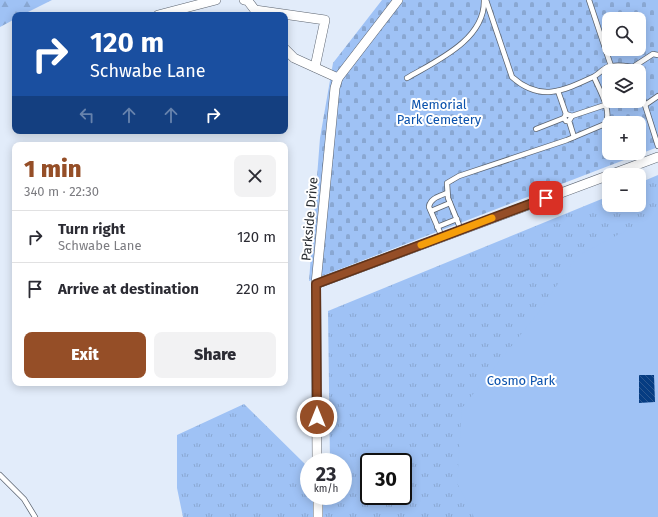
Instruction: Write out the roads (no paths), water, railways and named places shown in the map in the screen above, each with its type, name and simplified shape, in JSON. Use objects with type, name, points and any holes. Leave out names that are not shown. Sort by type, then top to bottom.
[{"type":"street","points":[[170,12],[216,0]]},
{"type":"street","points":[[244,0],[248,1],[257,12]]},
{"type":"street","name":"Parkside Drive","points":[[317,453],[316,284],[335,88],[338,78],[398,0]]},
{"type":"street","points":[[288,16],[325,20],[315,67]]},
{"type":"street","points":[[288,52],[294,58],[338,78]]},
{"type":"street","points":[[316,284],[658,157]]},
{"type":"street","points":[[318,505],[318,517]]},
{"type":"lane","points":[[407,78],[457,48],[474,30],[482,18],[485,0]]},
{"type":"lane","points":[[485,0],[512,77],[521,85],[542,92],[558,91],[594,77],[602,72]]},
{"type":"lane","points":[[590,0],[610,64]]},
{"type":"lane","points":[[640,64],[653,54],[658,55]]},
{"type":"lane","points":[[594,77],[602,99]]},
{"type":"lane","points":[[558,91],[566,121],[569,121],[574,137]]},
{"type":"lane","points":[[646,104],[658,96]]},
{"type":"lane","points":[[536,129],[565,116],[572,116],[602,106]]},
{"type":"lane","points":[[461,230],[450,203],[447,193],[447,184],[459,176],[574,137],[605,124],[608,118],[605,108]]},
{"type":"lane","points":[[646,108],[658,146]]},
{"type":"lane","points":[[569,121],[572,116]]},
{"type":"lane","points":[[442,237],[431,211],[430,202],[447,193]]},
{"type":"lane","points":[[431,211],[450,203]]},
{"type":"lane","points":[[437,226],[457,219]]},
{"type":"lane","points":[[0,475],[24,499],[36,517]]},
{"type":"park label","name":"Memorial Park Cemetery","points":[[439,112]]},
{"type":"park label","name":"Cosmo Park","points":[[521,380]]}]
